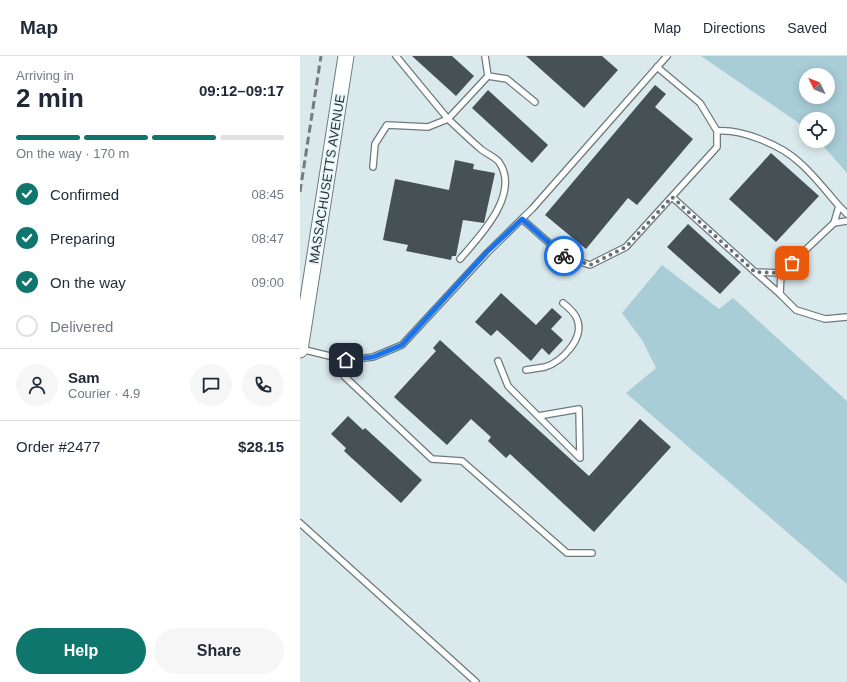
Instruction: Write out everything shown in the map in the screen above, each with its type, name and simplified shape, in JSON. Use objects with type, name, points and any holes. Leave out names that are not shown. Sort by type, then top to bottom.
[{"type":"main road","name":"MASSACHUSETTS AVENUE","points":[[300,350],[346,56]]},
{"type":"lane","points":[[396,56],[448,119],[482,150],[498,161],[506,176],[502,201],[487,229],[460,259]]},
{"type":"lane","points":[[485,56],[488,76]]},
{"type":"lane","points":[[300,350],[346,360],[373,357],[402,345],[487,252],[522,219],[667,56]]},
{"type":"lane","points":[[522,219],[565,257],[590,265],[626,247],[717,147],[717,131],[700,102],[657,67]]},
{"type":"lane","points":[[373,167],[375,144],[387,125],[428,127],[448,119],[488,76]]},
{"type":"lane","points":[[488,76],[507,78],[535,102]]},
{"type":"lane","points":[[717,131],[728,130],[753,137],[777,148],[799,161],[847,214]]},
{"type":"lane","points":[[672,197],[796,310],[826,319],[847,317]]},
{"type":"lane","points":[[780,294],[781,273],[834,223],[839,206]]},
{"type":"lane","points":[[834,223],[847,221]]},
{"type":"lane","points":[[755,272],[781,273]]},
{"type":"lane","points":[[526,370],[546,366],[560,358],[571,348],[578,336],[578,320],[563,302]]},
{"type":"lane","points":[[332,357],[345,377],[432,459],[462,461],[567,554],[592,553]]},
{"type":"lane","points":[[498,361],[508,386],[538,416],[580,458],[579,409],[538,416]]},
{"type":"lane","points":[[300,523],[476,682]]},
{"type":"shaded area","points":[[701,56],[847,56],[847,173],[825,148],[835,148],[835,112],[799,112],[799,123]]},
{"type":"shaded area","points":[[662,265],[719,309],[733,298],[847,401],[847,584],[626,393],[656,368],[642,340],[622,313]]},
{"type":"building","points":[[412,56],[452,56],[474,76],[456,96]]},
{"type":"building","points":[[526,56],[602,56],[618,70],[584,108]]},
{"type":"building","points":[[655,85],[666,94],[655,107],[693,139],[637,205],[628,198],[586,249],[545,215]]},
{"type":"building","points":[[488,90],[548,145],[532,163],[472,108]]},
{"type":"building","points":[[771,153],[819,196],[776,242],[729,199]]},
{"type":"building","points":[[455,160],[474,164],[473,169],[495,173],[484,223],[463,220],[456,256],[452,256],[451,260],[406,251],[408,245],[383,240],[395,179],[449,190]]},
{"type":"building","points":[[688,224],[741,272],[720,294],[667,247]]},
{"type":"building","points":[[501,293],[536,325],[552,308],[562,317],[551,329],[563,340],[549,355],[542,348],[531,361],[497,330],[491,336],[475,322]]},
{"type":"building","points":[[440,340],[589,476],[640,419],[671,447],[594,532],[510,454],[506,458],[488,441],[491,437],[471,419],[447,445],[394,397],[436,351],[433,348]]},
{"type":"building","points":[[348,416],[363,430],[365,428],[422,480],[401,503],[344,451],[346,448],[331,434]]},
{"type":"railway","points":[[300,192],[321,56]]},
{"type":"way so far","points":[[564,256],[590,265],[626,247],[672,197],[755,272],[781,273],[792,263]]},
{"type":"route","points":[[346,360],[373,357],[402,345],[425,322],[487,252],[522,219],[564,256]]}]
